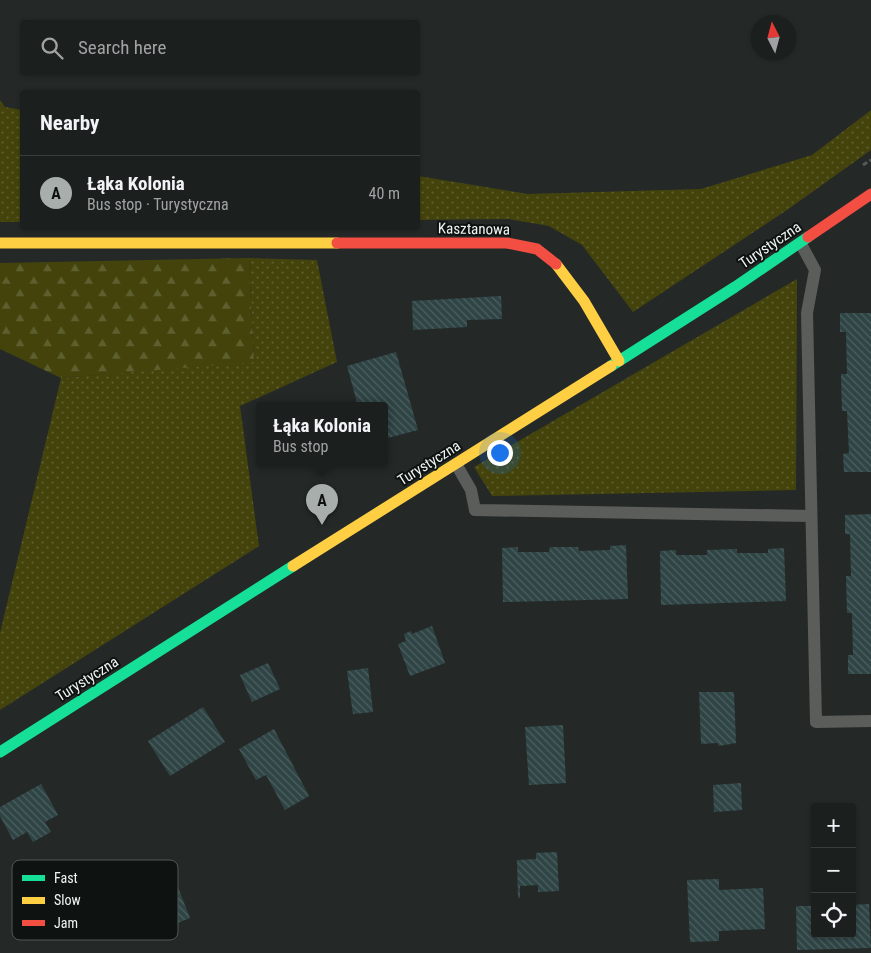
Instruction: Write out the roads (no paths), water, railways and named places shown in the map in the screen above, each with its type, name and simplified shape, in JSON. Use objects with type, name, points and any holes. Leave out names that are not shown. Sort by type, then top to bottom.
[{"type":"main road","name":"Turystyczna","points":[[0,752],[619,361],[801,244],[871,194]]},
{"type":"main road","name":"Kasztanowa","points":[[0,243],[508,242],[542,251],[554,263],[575,288],[619,361]]},
{"type":"lane","points":[[801,244],[815,270],[807,313],[816,722],[871,721]]},
{"type":"lane","points":[[456,464],[471,490],[475,510],[811,516]]},
{"type":"place","name":"Łąka Kolonia","points":[[322,525]]}]
